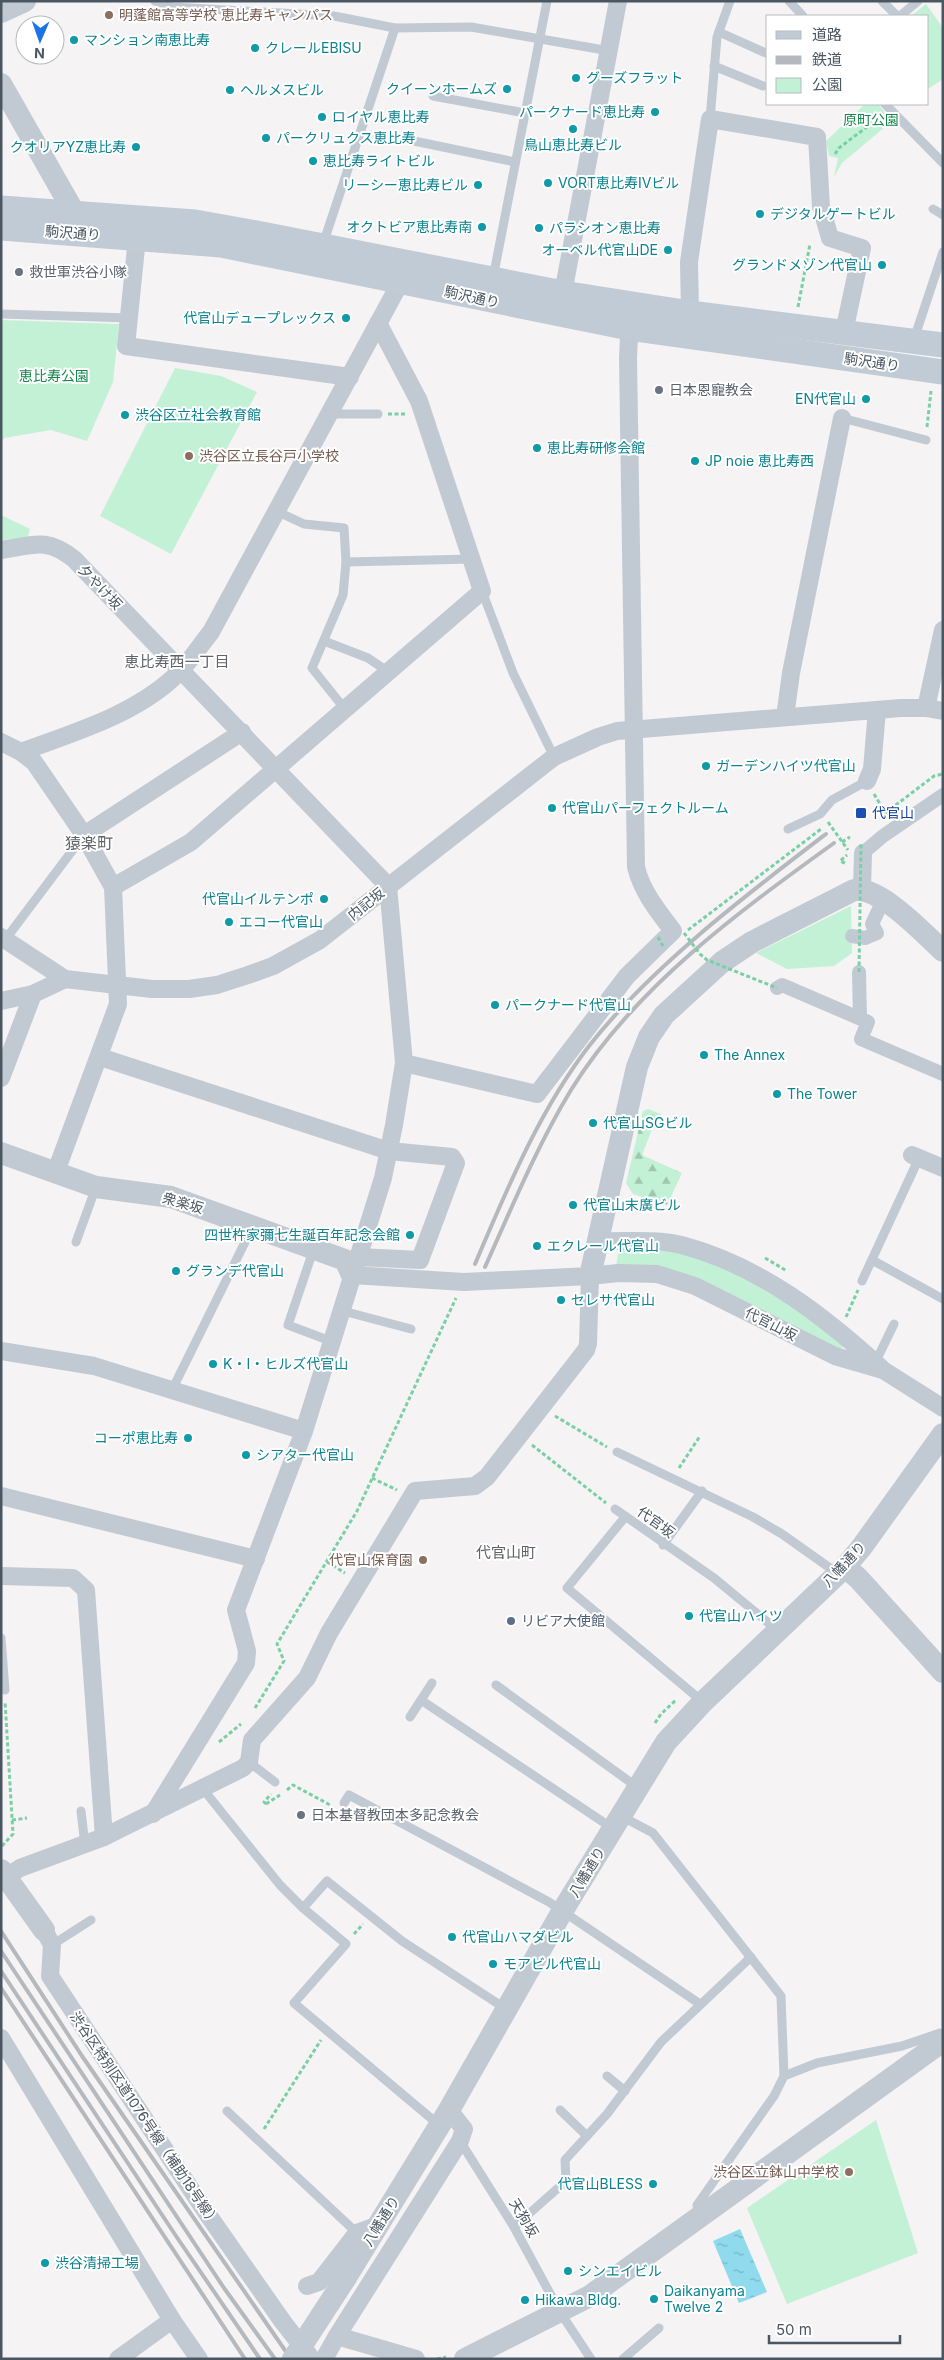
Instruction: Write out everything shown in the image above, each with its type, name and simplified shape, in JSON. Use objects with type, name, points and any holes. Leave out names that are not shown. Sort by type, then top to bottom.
[{"type":"main road","name":"駒沢通り","points":[[1,208],[137,238],[221,245],[405,273],[493,280],[631,304],[943,345]]},
{"type":"main road","name":"駒沢通り","points":[[1,228],[74,224],[195,222],[322,246],[405,273],[629,328],[937,379]]},
{"type":"street","points":[[1,12],[25,1]]},
{"type":"street","points":[[563,293],[618,1]]},
{"type":"street","points":[[1,84],[74,224]]},
{"type":"street","points":[[690,312],[689,262],[710,119],[818,137],[821,207],[830,238],[862,248],[844,332]]},
{"type":"street","points":[[137,238],[126,346],[350,377]]},
{"type":"street","points":[[21,752],[111,716],[146,698],[171,680],[211,632],[405,273]]},
{"type":"street","points":[[404,1063],[537,1094],[627,976],[673,931],[649,898],[639,880],[636,867],[629,328],[631,304]]},
{"type":"street","points":[[113,887],[191,842],[344,708],[482,591],[419,401],[378,323]]},
{"type":"street","points":[[785,717],[791,673],[842,418]]},
{"type":"street","name":"夕やけ坂","points":[[1,550],[46,544],[59,548],[74,559],[276,767],[388,886]]},
{"type":"street","points":[[934,710],[943,630]]},
{"type":"street","points":[[867,781],[872,769],[877,710]]},
{"type":"street","name":"内記坂","points":[[65,979],[116,986],[189,989],[218,985],[273,966],[320,940],[554,757],[598,737],[617,731],[877,710],[934,710]]},
{"type":"street","points":[[84,835],[242,732]]},
{"type":"street","points":[[1,742],[21,752],[34,762],[84,835],[113,887],[118,1004],[100,1057],[55,1174]]},
{"type":"street","points":[[862,889],[862,848],[943,795]]},
{"type":"street","points":[[153,1814],[246,1663],[247,1651],[236,1610],[304,1430],[343,1311],[383,1178],[404,1063],[388,886]]},
{"type":"street","points":[[48,1938],[4,1874],[104,1837],[243,1768],[248,1762],[252,1740],[307,1678],[329,1633],[415,1491],[475,1486],[487,1477],[586,1350],[588,1344],[590,1276],[637,1067],[649,1037],[664,1015],[731,954],[854,890],[862,889],[875,895],[902,915],[943,951]]},
{"type":"street","points":[[852,936],[865,938],[877,933],[872,924],[879,909]]},
{"type":"street","points":[[3,938],[65,979]]},
{"type":"street","points":[[859,972],[860,1018]]},
{"type":"street","points":[[1,1001],[33,994],[65,979]]},
{"type":"street","points":[[777,988],[782,985],[868,1022],[861,1040],[943,1074]]},
{"type":"street","points":[[1,1078],[33,994]]},
{"type":"street","points":[[100,1057],[389,1151],[452,1157],[456,1163],[420,1260],[355,1266]]},
{"type":"street","name":"衆楽坂","points":[[1,1153],[55,1174],[96,1187],[172,1197],[253,1225],[345,1260],[355,1266]]},
{"type":"street","points":[[916,1156],[943,1168]]},
{"type":"street","points":[[597,1241],[677,1244],[740,1266],[782,1290],[849,1338],[879,1366]]},
{"type":"street","name":"代官山坂","points":[[355,1266],[464,1282],[638,1272],[676,1279],[695,1286],[835,1356],[879,1366],[943,1408]]},
{"type":"street","points":[[1,1351],[94,1366],[304,1430]]},
{"type":"street","name":"八幡通り","points":[[294,2359],[379,2225],[444,2117],[563,1910],[666,1742],[703,1702],[841,1570],[861,1548],[943,1434]]},
{"type":"street","points":[[1,1496],[256,1559]]},
{"type":"street","points":[[841,1570],[858,1578],[940,1661]]},
{"type":"street","points":[[4,1580],[73,1578],[86,1590],[104,1837]]},
{"type":"street","name":"渋谷区特別区道1076号線（補助18号線）","points":[[48,1938],[50,1976],[209,2216],[283,2322],[312,2359]]},
{"type":"street","points":[[1,2038],[172,2320],[199,2359]]},
{"type":"street","points":[[465,2359],[590,2296],[943,2041]]},
{"type":"street","points":[[324,2359],[460,2141],[464,2129],[444,2117]]},
{"type":"street","points":[[307,2286],[319,2282],[356,2233],[379,2225]]},
{"type":"street","points":[[118,2359],[172,2320]]},
{"type":"street","points":[[338,2336],[416,2359]]},
{"type":"lane","points":[[155,1],[172,7],[334,16],[395,28],[471,27],[610,51]]},
{"type":"lane","points":[[493,280],[547,1]]},
{"type":"lane","points":[[710,119],[719,32],[730,1]]},
{"type":"lane","points":[[789,1],[802,15]]},
{"type":"lane","points":[[882,1],[898,15]]},
{"type":"lane","points":[[900,15],[918,1]]},
{"type":"lane","points":[[322,246],[395,28]]},
{"type":"lane","points":[[719,32],[766,53]]},
{"type":"lane","points":[[714,66],[763,86]]},
{"type":"lane","points":[[433,96],[525,113]]},
{"type":"lane","points":[[888,106],[943,163]]},
{"type":"lane","points":[[414,141],[515,162]]},
{"type":"lane","points":[[933,208],[943,215]]},
{"type":"lane","points":[[913,341],[943,252]]},
{"type":"lane","points":[[1,314],[130,318]]},
{"type":"lane","points":[[328,414],[378,414]]},
{"type":"lane","points":[[842,418],[926,440]]},
{"type":"lane","points":[[276,511],[311,526],[344,528],[346,562],[343,596],[312,668],[344,708]]},
{"type":"lane","points":[[346,562],[472,559]]},
{"type":"lane","points":[[482,591],[513,673],[554,757]]},
{"type":"lane","points":[[324,641],[368,658],[388,671]]},
{"type":"lane","points":[[788,829],[820,814],[832,800],[867,781]]},
{"type":"lane","points":[[3,938],[84,835]]},
{"type":"lane","points":[[862,1281],[916,1156]]},
{"type":"lane","points":[[76,1242],[96,1187]]},
{"type":"lane","points":[[172,1390],[253,1225]]},
{"type":"lane","points":[[314,1248],[288,1325],[333,1342]]},
{"type":"lane","points":[[872,1260],[943,1299]]},
{"type":"lane","points":[[343,1311],[412,1329]]},
{"type":"lane","points":[[879,1366],[894,1324]]},
{"type":"lane","points":[[617,1452],[702,1492],[782,1534],[841,1570]]},
{"type":"lane","points":[[663,1545],[702,1492]]},
{"type":"lane","name":"代官坂","points":[[615,1509],[663,1545],[714,1578],[777,1630]]},
{"type":"lane","points":[[625,1517],[567,1588],[703,1702]]},
{"type":"lane","points":[[1,1638],[5,1690]]},
{"type":"lane","points":[[410,1717],[432,1683]]},
{"type":"lane","points":[[496,1685],[638,1788]]},
{"type":"lane","points":[[421,1700],[617,1822],[653,1833],[781,1996],[784,2076],[774,2096],[697,2205],[698,2217]]},
{"type":"lane","points":[[248,1762],[275,1782]]},
{"type":"lane","points":[[203,1789],[280,1885],[302,1908],[346,1944],[294,2003],[327,2031],[444,2117]]},
{"type":"lane","points":[[344,1803],[349,1795],[563,1910],[700,2004]]},
{"type":"lane","points":[[81,1811],[85,1845]]},
{"type":"lane","points":[[302,1908],[327,1881],[402,1941],[506,2009]]},
{"type":"lane","points":[[48,1938],[91,1920]]},
{"type":"lane","points":[[514,2227],[566,2181],[565,2160],[626,2091],[661,2042],[751,1957]]},
{"type":"lane","points":[[784,2076],[817,2063],[902,2046],[943,2032]]},
{"type":"lane","points":[[607,2076],[626,2091]]},
{"type":"lane","points":[[560,2110],[587,2136]]},
{"type":"lane","points":[[227,2111],[356,2233]]},
{"type":"lane","name":"天狗坂","points":[[460,2141],[514,2227],[560,2312],[591,2359]]},
{"type":"lane","points":[[623,2359],[659,2328]]},
{"type":"path","points":[[833,159],[839,148],[888,106]]},
{"type":"path","points":[[797,309],[810,244]]},
{"type":"path","points":[[926,440],[937,379]]},
{"type":"path","points":[[378,414],[424,414]]},
{"type":"path","points":[[875,821],[934,776],[943,774]]},
{"type":"path","points":[[867,781],[890,820]]},
{"type":"path","points":[[677,938],[828,822],[842,842],[850,837]]},
{"type":"path","points":[[859,972],[862,848]]},
{"type":"path","points":[[684,933],[707,960],[777,988]]},
{"type":"path","points":[[658,937],[664,948]]},
{"type":"path","points":[[658,954],[671,943]]},
{"type":"path","points":[[845,1319],[862,1281]]},
{"type":"path","points":[[254,1710],[284,1661],[277,1644],[358,1511],[464,1282]]},
{"type":"path","points":[[542,1408],[617,1452]]},
{"type":"path","points":[[520,1435],[615,1509]]},
{"type":"path","points":[[671,1478],[700,1436]]},
{"type":"path","points":[[372,1478],[388,1485]]},
{"type":"path","points":[[327,1562],[347,1574]]},
{"type":"path","points":[[2,1846],[13,1834],[5,1690]]},
{"type":"path","points":[[266,1804],[292,1785],[334,1807],[344,1803]]},
{"type":"path","points":[[12,1820],[27,1818]]},
{"type":"path","points":[[346,1944],[370,1916]]},
{"type":"path","points":[[257,2139],[327,2031]]},
{"type":"green space","points":[[926,4],[943,28],[943,79],[929,88],[929,15],[912,15]]},
{"type":"green space","name":"原町公園","points":[[864,105],[879,105],[892,121],[842,163],[834,177],[838,158],[829,156],[826,141]]},
{"type":"green space","name":"恵比寿公園","points":[[1,320],[119,324],[113,382],[87,441],[51,430],[4,438],[1,444]]},
{"type":"green space","points":[[175,368],[221,376],[257,392],[171,554],[100,516]]},
{"type":"green space","points":[[1,515],[30,529],[27,539],[1,540]]},
{"type":"green space","points":[[851,906],[852,953],[834,966],[787,969],[756,953]]},
{"type":"green space","points":[[648,1109],[661,1114],[657,1125],[654,1124],[642,1155],[682,1173],[667,1205],[633,1194],[626,1183],[643,1111]]},
{"type":"green space","points":[[657,1247],[683,1252],[759,1284],[845,1344],[839,1352],[777,1320],[616,1266],[619,1248]]},
{"type":"green space","points":[[876,2120],[918,2253],[787,2304],[747,2208]]},
{"type":"water","points":[[740,2229],[767,2292],[739,2303],[713,2241]]},
{"type":"railway","points":[[475,1264],[512,1179],[539,1124],[571,1071],[589,1046],[641,988],[670,960],[732,907],[826,834]]},
{"type":"railway","points":[[485,1267],[547,1133],[571,1090],[596,1053],[656,985],[690,954],[761,897],[834,843]]},
{"type":"railway","points":[[1,1931],[82,2056],[291,2359]]},
{"type":"railway","points":[[1,1951],[224,2288],[275,2359]]},
{"type":"railway","points":[[1,1971],[176,2236],[260,2359]]},
{"type":"railway","points":[[1,1988],[245,2359]]},
{"type":"place","name":"明蓬館高等学校 恵比寿キャンパス","points":[[109,15]]},
{"type":"place","name":"マンション南恵比寿","points":[[74,40]]},
{"type":"place","name":"クレールEBISU","points":[[255,48]]},
{"type":"place","name":"グーズフラット","points":[[576,78]]},
{"type":"place","name":"クイーンホームズ","points":[[507,89]]},
{"type":"place","name":"ヘルメスビル","points":[[230,90]]},
{"type":"place","name":"パークナード恵比寿","points":[[655,112]]},
{"type":"place","name":"ロイヤル恵比寿","points":[[322,117]]},
{"type":"place","name":"鳥山恵比寿ビル","points":[[573,129]]},
{"type":"place","name":"パークリュクス恵比寿","points":[[266,138]]},
{"type":"place","name":"クオリアYZ恵比寿","points":[[136,147]]},
{"type":"place","name":"恵比寿ライトビル","points":[[313,161]]},
{"type":"place","name":"VORT恵比寿Ⅳビル","points":[[548,183]]},
{"type":"place","name":"リーシー恵比寿ビル","points":[[478,185]]},
{"type":"place","name":"デジタルゲートビル","points":[[760,214]]},
{"type":"place","name":"オクトビア恵比寿南","points":[[482,227]]},
{"type":"place","name":"パラシオン恵比寿","points":[[539,228]]},
{"type":"place","name":"オーベル代官山DE","points":[[668,250]]},
{"type":"place","name":"グランドメゾン代官山","points":[[882,265]]},
{"type":"place","name":"救世軍渋谷小隊","points":[[19,272]]},
{"type":"place","name":"代官山デュープレックス","points":[[346,318]]},
{"type":"place","name":"日本恩寵教会","points":[[659,390]]},
{"type":"place","name":"EN代官山","points":[[866,399]]},
{"type":"place","name":"渋谷区立社会教育館","points":[[125,415]]},
{"type":"place","name":"恵比寿研修会館","points":[[537,448]]},
{"type":"place","name":"渋谷区立長谷戸小学校","points":[[189,456]]},
{"type":"place","name":"JP noie 恵比寿西","points":[[695,461]]},
{"type":"place","name":"ガーデンハイツ代官山","points":[[706,766]]},
{"type":"place","name":"代官山パーフェクトルーム","points":[[552,808]]},
{"type":"place","name":"代官山","points":[[861,813]]},
{"type":"place","name":"代官山イルテンポ","points":[[324,899]]},
{"type":"place","name":"エコー代官山","points":[[229,922]]},
{"type":"place","name":"パークナード代官山","points":[[495,1005]]},
{"type":"place","name":"The Annex","points":[[704,1055]]},
{"type":"place","name":"The Tower","points":[[777,1094]]},
{"type":"place","name":"代官山SGビル","points":[[593,1123]]},
{"type":"place","name":"代官山末廣ビル","points":[[573,1205]]},
{"type":"place","name":"四世杵家彌七生誕百年記念会館","points":[[410,1235]]},
{"type":"place","name":"エクレール代官山","points":[[537,1246]]},
{"type":"place","name":"グランデ代官山","points":[[176,1271]]},
{"type":"place","name":"セレサ代官山","points":[[561,1300]]},
{"type":"place","name":"K・I・ヒルズ代官山","points":[[213,1364]]},
{"type":"place","name":"コーポ恵比寿","points":[[188,1438]]},
{"type":"place","name":"シアター代官山","points":[[246,1455]]},
{"type":"place","name":"代官山保育園","points":[[423,1560]]},
{"type":"place","name":"代官山ハイツ","points":[[689,1616]]},
{"type":"place","name":"リビア大使館","points":[[511,1621]]},
{"type":"place","name":"日本基督教団本多記念教会","points":[[301,1815]]},
{"type":"place","name":"代官山ハマダビル","points":[[452,1937]]},
{"type":"place","name":"モアビル代官山","points":[[493,1964]]},
{"type":"place","name":"渋谷区立鉢山中学校","points":[[849,2172]]},
{"type":"place","name":"代官山BLESS","points":[[653,2184]]},
{"type":"place","name":"渋谷清掃工場","points":[[45,2263]]},
{"type":"place","name":"シンエイビル","points":[[568,2271]]},
{"type":"place","name":"Daikanyama Twelve 2","points":[[654,2299]]},
{"type":"place","name":"Hikawa Bldg.","points":[[525,2300]]},
{"type":"district","name":"恵比寿西一丁目","points":[[177,662]]},
{"type":"district","name":"猿楽町","points":[[89,843]]},
{"type":"district","name":"代官山町","points":[[506,1553]]}]
